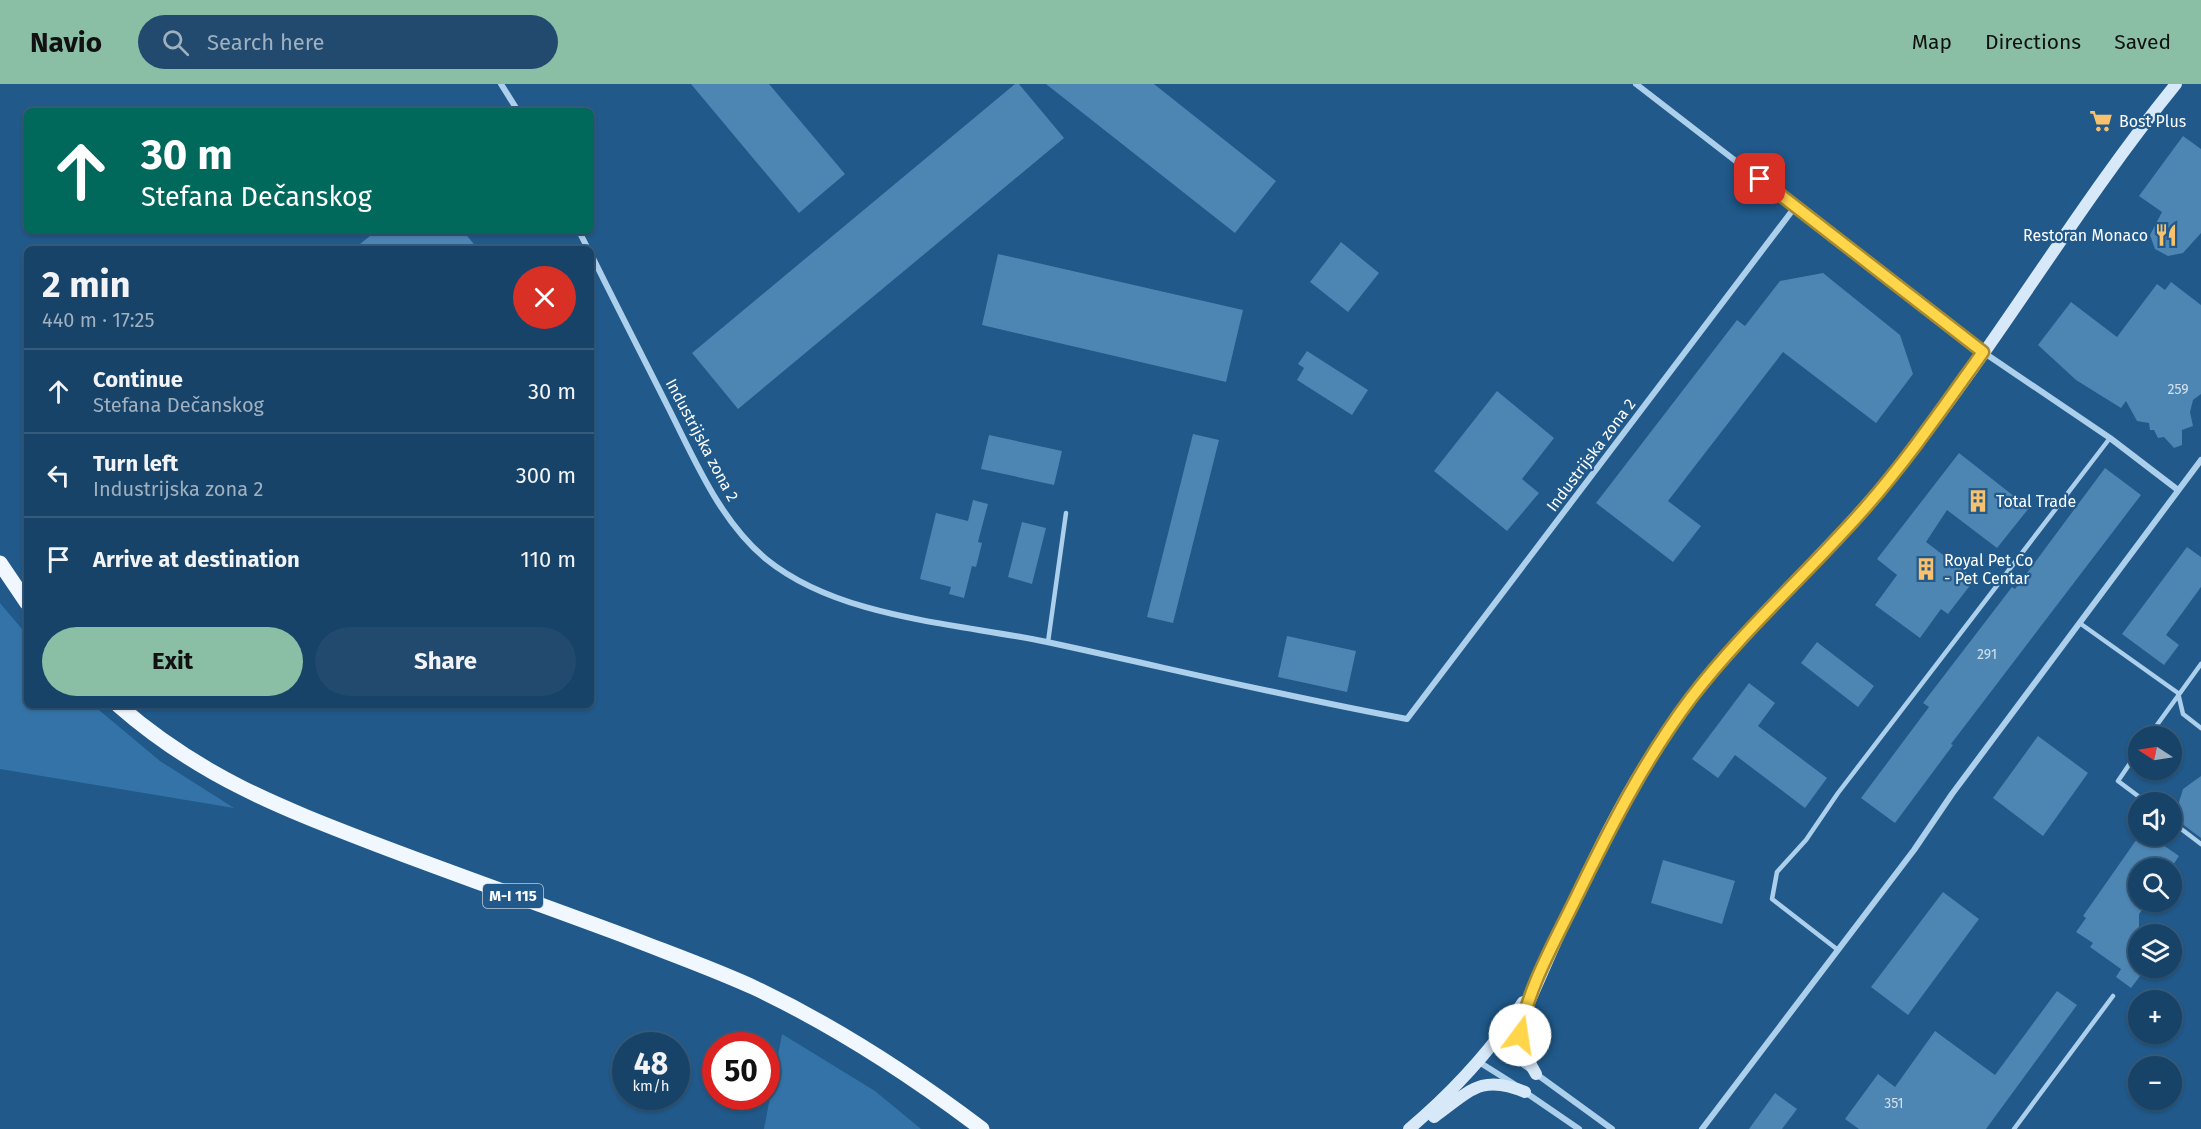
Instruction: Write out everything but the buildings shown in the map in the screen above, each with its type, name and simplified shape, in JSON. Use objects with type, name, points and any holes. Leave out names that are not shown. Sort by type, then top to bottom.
[{"type":"main road","points":[[1409,1129],[1461,1083],[1495,1044],[1523,1002],[1639,773],[1692,697],[1737,644],[1866,507],[1909,455],[2131,139],[2176,84]]},
{"type":"main road","points":[[0,563],[24,599]]},
{"type":"main road","name":"M-I 115","points":[[122,708],[191,761],[267,802],[632,939],[755,988],[878,1057],[943,1099],[982,1129]]},
{"type":"main road","points":[[1536,1074],[1521,1049],[1520,1035],[1523,1016],[1548,956]]},
{"type":"main road","name":"M-I 115","points":[[912,1081],[965,1129]]},
{"type":"main road","points":[[1415,1129],[1478,1087],[1504,1083],[1525,1092]]},
{"type":"street","points":[[501,84],[516,108]]},
{"type":"street","points":[[1636,84],[1983,352],[2110,438],[2178,490]]},
{"type":"street","name":"Industrijska zona 2","points":[[594,260],[704,478],[732,523],[766,559],[806,584],[845,600],[914,618],[1047,642],[1302,700],[1407,719],[1796,207]]},
{"type":"street","points":[[1702,1129],[1838,950],[2201,460]]},
{"type":"street","points":[[1495,1044],[1612,1129]]},
{"type":"street","points":[[1479,1062],[1579,1129]]},
{"type":"lane","points":[[1838,950],[1772,899],[1777,872],[1806,840],[1838,793],[2110,438]]},
{"type":"lane","points":[[1047,642],[1066,513]]},
{"type":"lane","points":[[2081,624],[2178,693],[2183,714],[2201,728]]},
{"type":"lane","points":[[2156,726],[2201,664]]},
{"type":"lane","points":[[2128,766],[2118,781],[2133,792]]},
{"type":"lane","points":[[2182,830],[2201,844]]},
{"type":"lane","points":[[2014,1129],[2113,996]]},
{"type":"shaded area","points":[[0,603],[24,631],[24,708],[97,708],[160,761],[234,808],[0,769]]},
{"type":"shaded area","points":[[782,1034],[875,1091],[921,1129],[764,1129],[768,1110],[780,1110]]},
{"type":"place","name":"Bost Plus","points":[[2101,121]]},
{"type":"place","name":"Restoran Monaco","points":[[2166,235]]},
{"type":"place","name":"Total Trade","points":[[1978,501]]},
{"type":"place","name":"Royal Pet Co - Pet Centar","points":[[1926,569]]},
{"type":"route","points":[[1520,1035],[1523,1016],[1548,956],[1618,811],[1639,773],[1692,697],[1737,644],[1866,507],[1909,455],[1983,352],[1760,179]]}]
